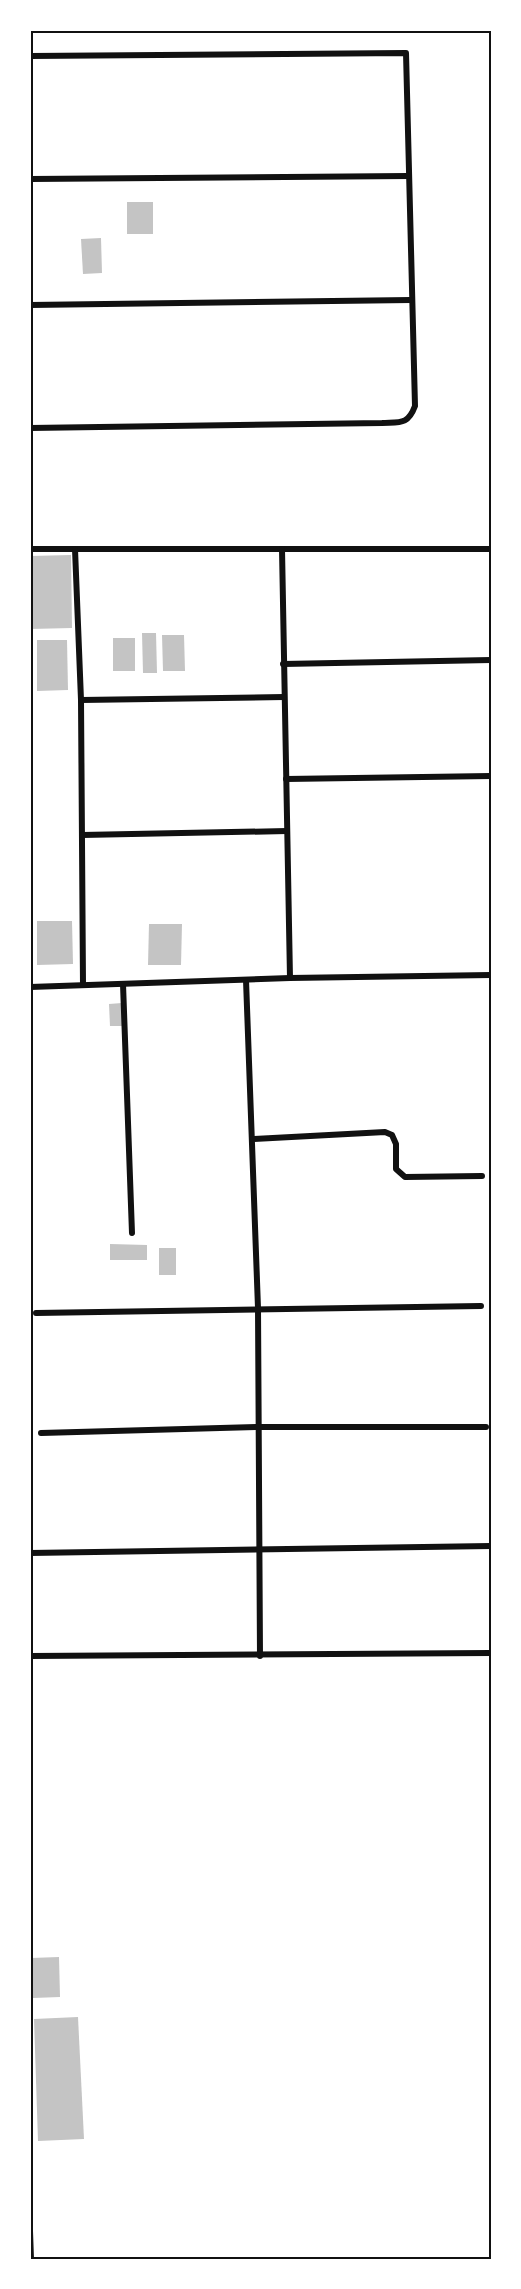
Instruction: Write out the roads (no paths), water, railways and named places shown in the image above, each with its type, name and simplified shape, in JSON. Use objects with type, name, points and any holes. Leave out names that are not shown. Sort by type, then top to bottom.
[{"type":"street","points":[[30,56],[406,53],[415,406],[411,416],[404,422],[30,428]]},
{"type":"street","points":[[30,179],[408,176]]},
{"type":"street","points":[[30,305],[411,300]]},
{"type":"street","points":[[30,549],[491,549]]},
{"type":"street","points":[[75,549],[81,700],[83,985]]},
{"type":"street","points":[[282,549],[290,978]]},
{"type":"street","points":[[283,664],[491,660]]},
{"type":"street","points":[[81,700],[284,696]]},
{"type":"street","points":[[286,779],[402,775],[491,776]]},
{"type":"street","points":[[82,836],[287,831]]},
{"type":"street","points":[[30,987],[290,978],[491,975]]},
{"type":"street","points":[[246,980],[258,1308],[260,1656]]},
{"type":"street","points":[[123,984],[132,1233]]},
{"type":"street","points":[[253,1139],[385,1132],[392,1135],[396,1144],[396,1169],[405,1177],[482,1176]]},
{"type":"street","points":[[36,1313],[480,1306]]},
{"type":"street","points":[[41,1433],[258,1427],[486,1426]]},
{"type":"street","points":[[30,1553],[491,1546]]},
{"type":"street","points":[[30,1656],[491,1653]]},
{"type":"street","points":[[30,2231],[31,2259]]}]
